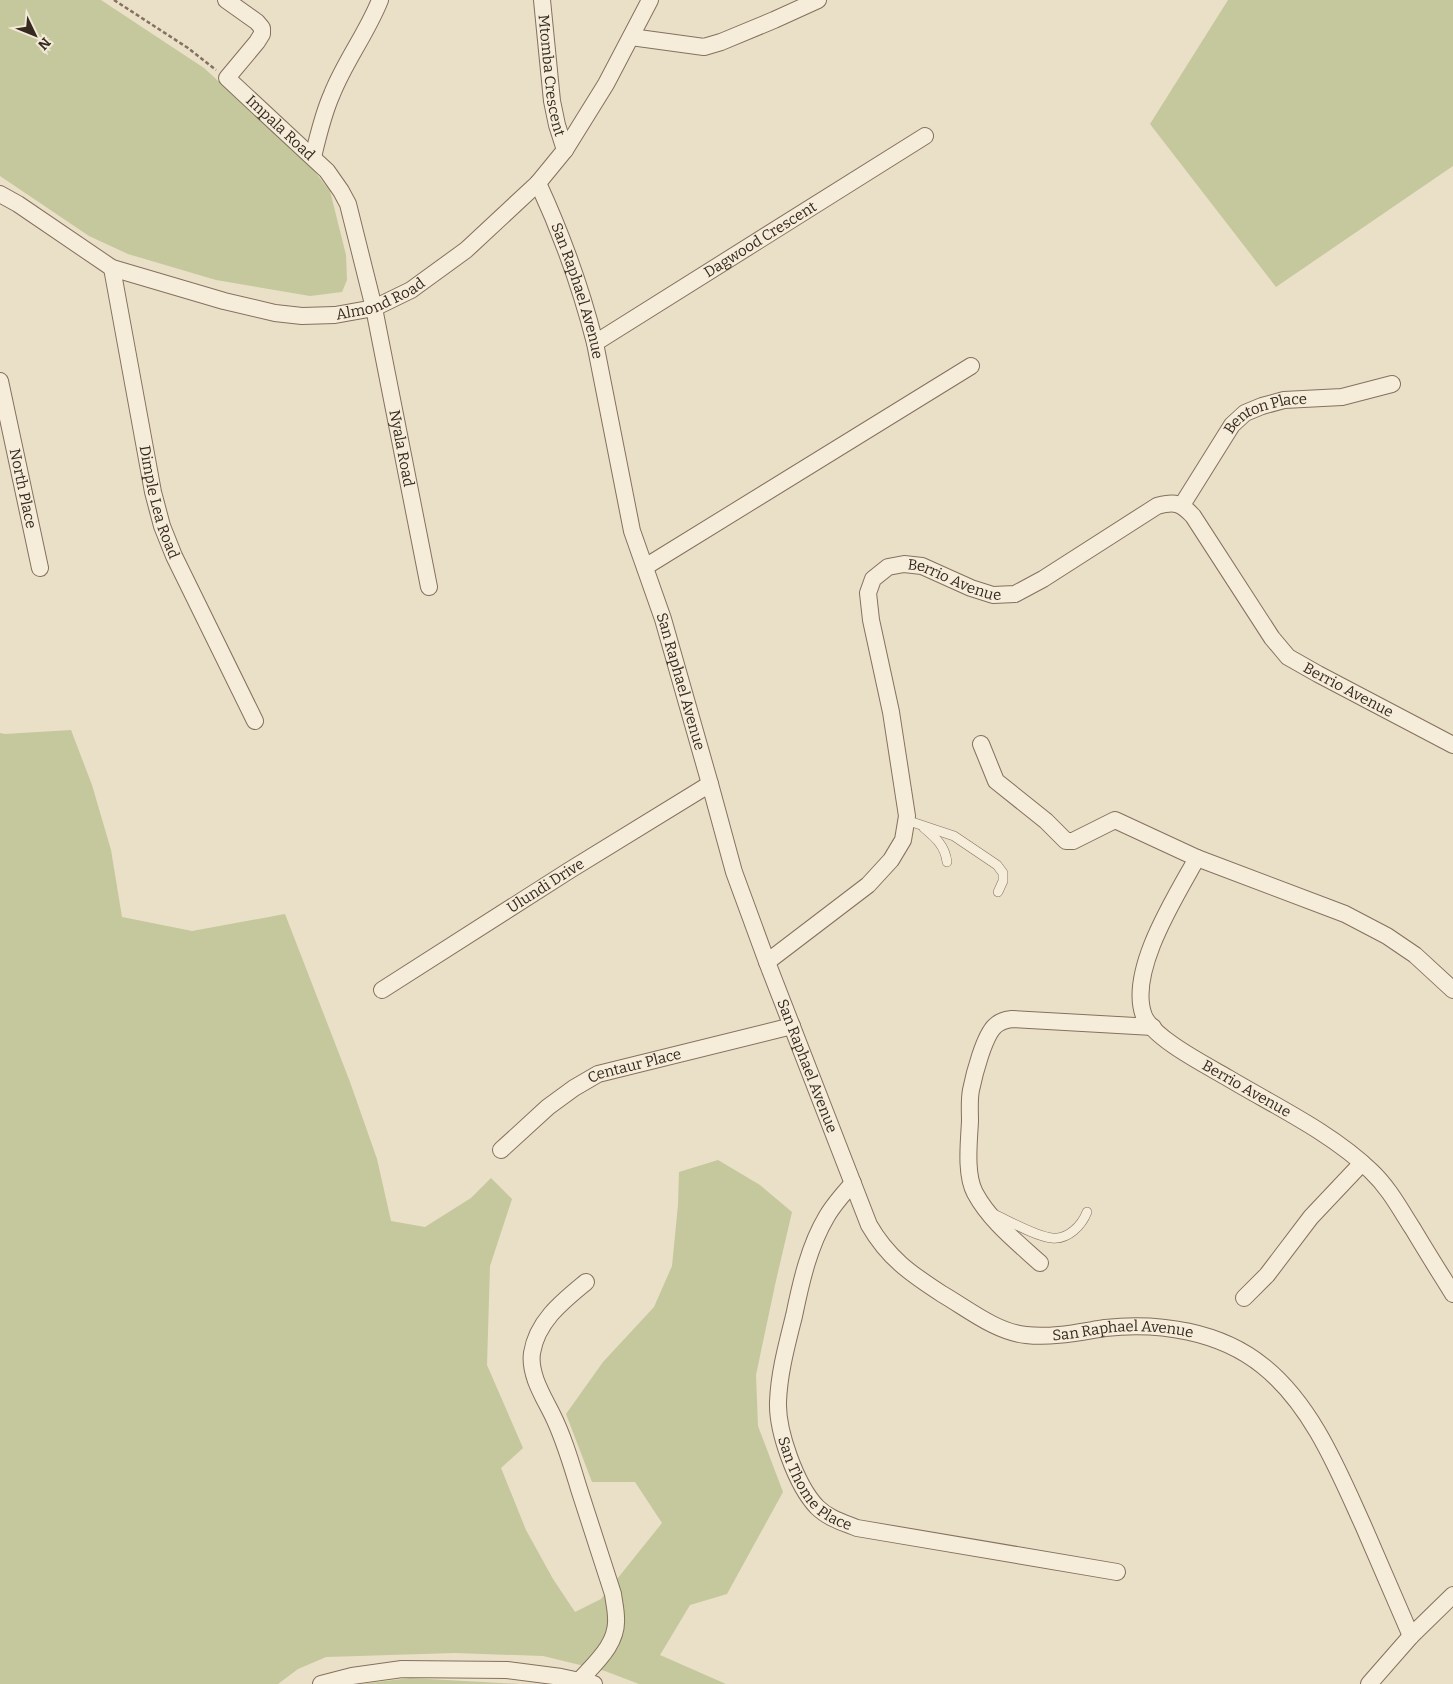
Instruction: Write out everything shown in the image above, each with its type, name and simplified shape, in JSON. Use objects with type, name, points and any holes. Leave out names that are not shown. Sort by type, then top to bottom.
[{"type":"street","points":[[226,0],[257,22],[262,28],[262,34],[258,42],[227,78]]},
{"type":"street","points":[[313,157],[332,94],[380,0]]},
{"type":"street","name":"Mtomba Crescent","points":[[542,0],[554,115],[565,150]]},
{"type":"street","name":"Almond Road","points":[[0,194],[18,204],[112,268],[238,304],[274,312],[302,316],[335,315],[374,308],[412,290],[466,250],[538,183],[565,150],[606,84],[650,0]]},
{"type":"street","points":[[631,37],[704,47],[766,24],[818,0]]},
{"type":"street","name":"Impala Road","points":[[227,78],[313,157],[334,180],[348,204],[374,308]]},
{"type":"street","name":"Dagwood Crescent","points":[[595,342],[924,136]]},
{"type":"street","name":"San Raphael Avenue","points":[[538,183],[572,265],[595,342],[632,531],[663,619],[734,872],[869,1225],[878,1240],[913,1275],[982,1319],[1005,1330],[1025,1335],[1052,1336],[1107,1328],[1161,1327],[1192,1333],[1228,1344],[1264,1366],[1295,1398],[1330,1453],[1411,1636]]},
{"type":"street","name":"Dimple Lea Road","points":[[112,268],[153,492],[162,526],[174,556],[255,720]]},
{"type":"street","name":"Nyala Road","points":[[374,308],[430,588]]},
{"type":"street","points":[[645,567],[971,366]]},
{"type":"street","name":"North Place","points":[[0,381],[40,568]]},
{"type":"street","name":"Benton Place","points":[[1182,505],[1232,425],[1245,413],[1284,400],[1342,397],[1392,384]]},
{"type":"street","name":"Berrio Avenue","points":[[767,962],[868,885],[891,860],[903,840],[906,820],[891,712],[871,620],[868,593],[873,579],[888,567],[904,564],[922,566],[971,588],[993,595],[1015,594],[1043,579],[1157,506],[1168,503],[1182,505],[1193,516],[1272,638],[1288,657],[1453,745]]},
{"type":"street","points":[[981,744],[996,782],[1046,821],[1066,841],[1073,841],[1115,820],[1197,858],[1353,918],[1387,936],[1415,955],[1453,990]]},
{"type":"street","name":"Ulundi Drive","points":[[382,990],[570,870],[710,784]]},
{"type":"street","name":"Berrio Avenue","points":[[1197,858],[1159,930],[1143,969],[1140,995],[1144,1016],[1159,1035],[1197,1060],[1315,1129],[1371,1170],[1390,1192],[1453,1294]]},
{"type":"street","points":[[1040,1263],[986,1211],[974,1192],[969,1171],[971,1092],[988,1035],[1001,1021],[1012,1019],[1153,1027]]},
{"type":"street","name":"Centaur Place","points":[[501,1150],[548,1107],[574,1088],[598,1074],[792,1026]]},
{"type":"street","points":[[1244,1298],[1268,1275],[1311,1217],[1362,1163]]},
{"type":"street","name":"San Thome Place","points":[[853,1182],[828,1215],[814,1242],[802,1281],[781,1372],[778,1403],[781,1429],[791,1463],[805,1490],[817,1507],[831,1518],[857,1528],[1118,1572]]},
{"type":"street","points":[[321,1684],[352,1676],[402,1669],[507,1670],[587,1682],[606,1652],[614,1634],[617,1619],[613,1594],[561,1431],[536,1380],[532,1366],[532,1354],[536,1338],[549,1316],[560,1303],[586,1282]]},
{"type":"street","points":[[1369,1684],[1411,1636],[1453,1595]]},
{"type":"lane","points":[[906,820],[954,836],[997,866],[1003,873],[1003,881],[998,892]]},
{"type":"lane","points":[[922,825],[941,843],[946,853],[947,862]]},
{"type":"lane","points":[[986,1211],[1053,1238],[1064,1236],[1078,1228],[1087,1212]]},
{"type":"path","points":[[115,1],[188,48],[227,78]]},
{"type":"green space","points":[[0,0],[101,0],[204,68],[307,162],[330,191],[346,255],[347,280],[342,292],[310,296],[216,280],[128,254],[89,236],[0,176]]},
{"type":"green space","points":[[1228,0],[1453,0],[1453,166],[1276,287],[1150,124]]},
{"type":"green space","points":[[71,730],[92,785],[111,850],[122,917],[192,931],[285,914],[350,1082],[377,1159],[391,1221],[425,1227],[471,1198],[491,1178],[512,1199],[490,1266],[487,1365],[523,1448],[501,1468],[526,1530],[553,1579],[575,1612],[601,1599],[662,1523],[635,1482],[592,1482],[566,1414],[603,1362],[654,1307],[672,1266],[679,1172],[718,1160],[760,1185],[792,1212],[756,1375],[758,1426],[783,1492],[727,1594],[690,1605],[660,1655],[726,1684],[639,1684],[605,1671],[543,1656],[455,1653],[326,1657],[298,1669],[278,1684],[0,1684],[0,733]]},
{"type":"green space","points":[[410,1678],[520,1684],[361,1684]]}]
